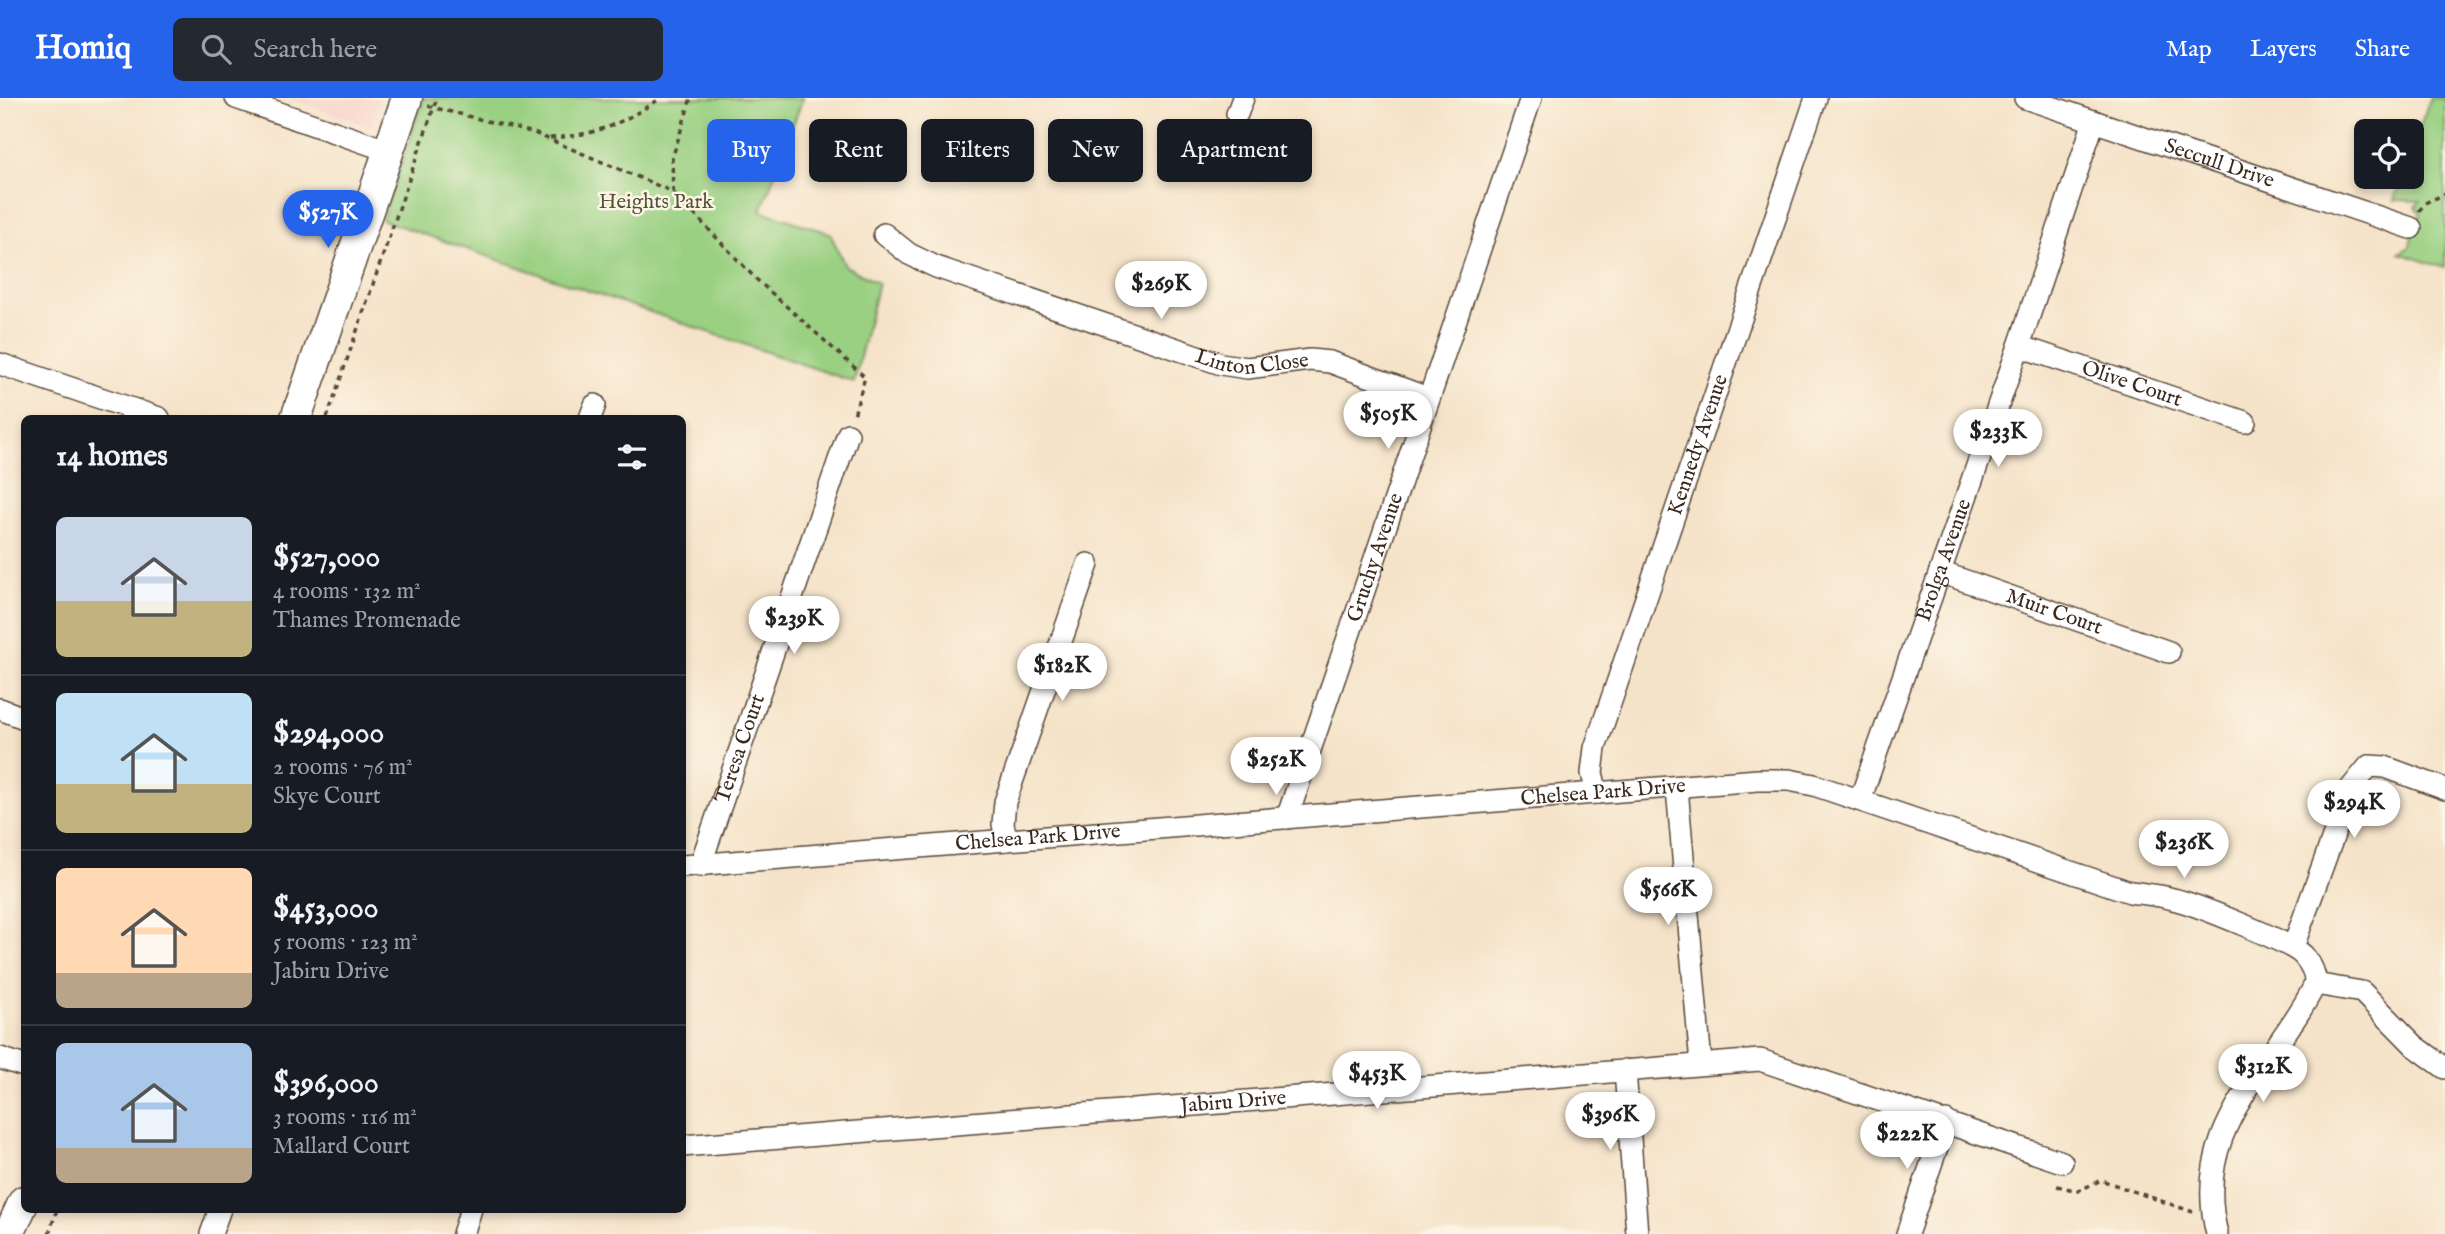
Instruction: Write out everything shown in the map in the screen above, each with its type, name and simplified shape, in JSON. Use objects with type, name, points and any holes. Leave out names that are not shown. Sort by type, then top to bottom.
[{"type":"main road","points":[[297,415],[389,151],[416,102]]},
{"type":"main road","points":[[9,1234],[21,1208]]},
{"type":"street","points":[[236,98],[389,151]]},
{"type":"street","name":"Gruchy Avenue","points":[[1287,818],[1531,98]]},
{"type":"street","name":"Kennedy Avenue","points":[[1597,793],[1592,773],[1595,748],[1816,98]]},
{"type":"street","name":"Seccull Drive","points":[[2025,98],[2050,102],[2094,121],[2411,229]]},
{"type":"street","name":"Brolga Avenue","points":[[1860,800],[2019,346],[2094,121]]},
{"type":"street","name":"Linton Close","points":[[884,234],[909,254],[936,267],[1221,364],[1247,368],[1310,360],[1330,362],[1428,398]]},
{"type":"street","name":"Olive Court","points":[[2019,346],[2245,422]]},
{"type":"street","points":[[0,364],[150,415]]},
{"type":"street","name":"Teresa Court","points":[[691,866],[848,434]]},
{"type":"street","points":[[1006,840],[1003,824],[1005,802],[1088,564]]},
{"type":"street","name":"Muir Court","points":[[1940,572],[2169,652]]},
{"type":"street","points":[[0,709],[21,717]]},
{"type":"street","points":[[2215,1225],[2210,1195],[2215,1156],[2227,1126],[2315,984],[2311,965],[2293,947],[2351,788],[2369,766],[2385,767],[2445,789]]},
{"type":"street","name":"Chelsea Park Drive","points":[[691,866],[1789,780],[1860,800],[2130,892],[2174,899],[2293,947]]},
{"type":"street","points":[[1677,788],[1701,1063]]},
{"type":"street","points":[[2315,984],[2362,992],[2415,1046],[2445,1068]]},
{"type":"street","points":[[0,1058],[21,1065]]},
{"type":"street","name":"Jabiru Drive","points":[[686,1146],[1760,1060],[2062,1162]]},
{"type":"street","points":[[1625,1070],[1637,1234]]},
{"type":"street","points":[[1907,1234],[1945,1121]]},
{"type":"street","points":[[211,1234],[219,1213]]},
{"type":"street","points":[[463,1234],[470,1213]]},
{"type":"path","points":[[416,102],[437,98]]},
{"type":"path","points":[[547,138],[583,136],[629,119],[661,98]]},
{"type":"path","points":[[673,192],[671,159],[691,98]]},
{"type":"path","points":[[416,102],[534,133],[673,192],[756,279],[865,377],[848,434]]},
{"type":"path","points":[[328,415],[416,102]]},
{"type":"path","points":[[2411,229],[2415,215],[2425,203],[2445,194]]},
{"type":"path","points":[[2057,1186],[2078,1191],[2101,1180],[2191,1212],[2215,1225]]},
{"type":"path","points":[[49,1234],[56,1213]]},
{"type":"shaded area","points":[[289,98],[380,98],[370,127]]},
{"type":"green space","name":"Heights Park","points":[[424,98],[803,98],[795,120],[707,119],[707,182],[772,182],[761,211],[830,233],[845,266],[878,283],[854,382],[382,220]]},
{"type":"green space","points":[[2430,98],[2445,98],[2445,268],[2399,253],[2410,247],[2412,234],[2421,214],[2416,206],[2421,201],[2394,200],[2398,189],[2424,189],[2423,119]]}]
